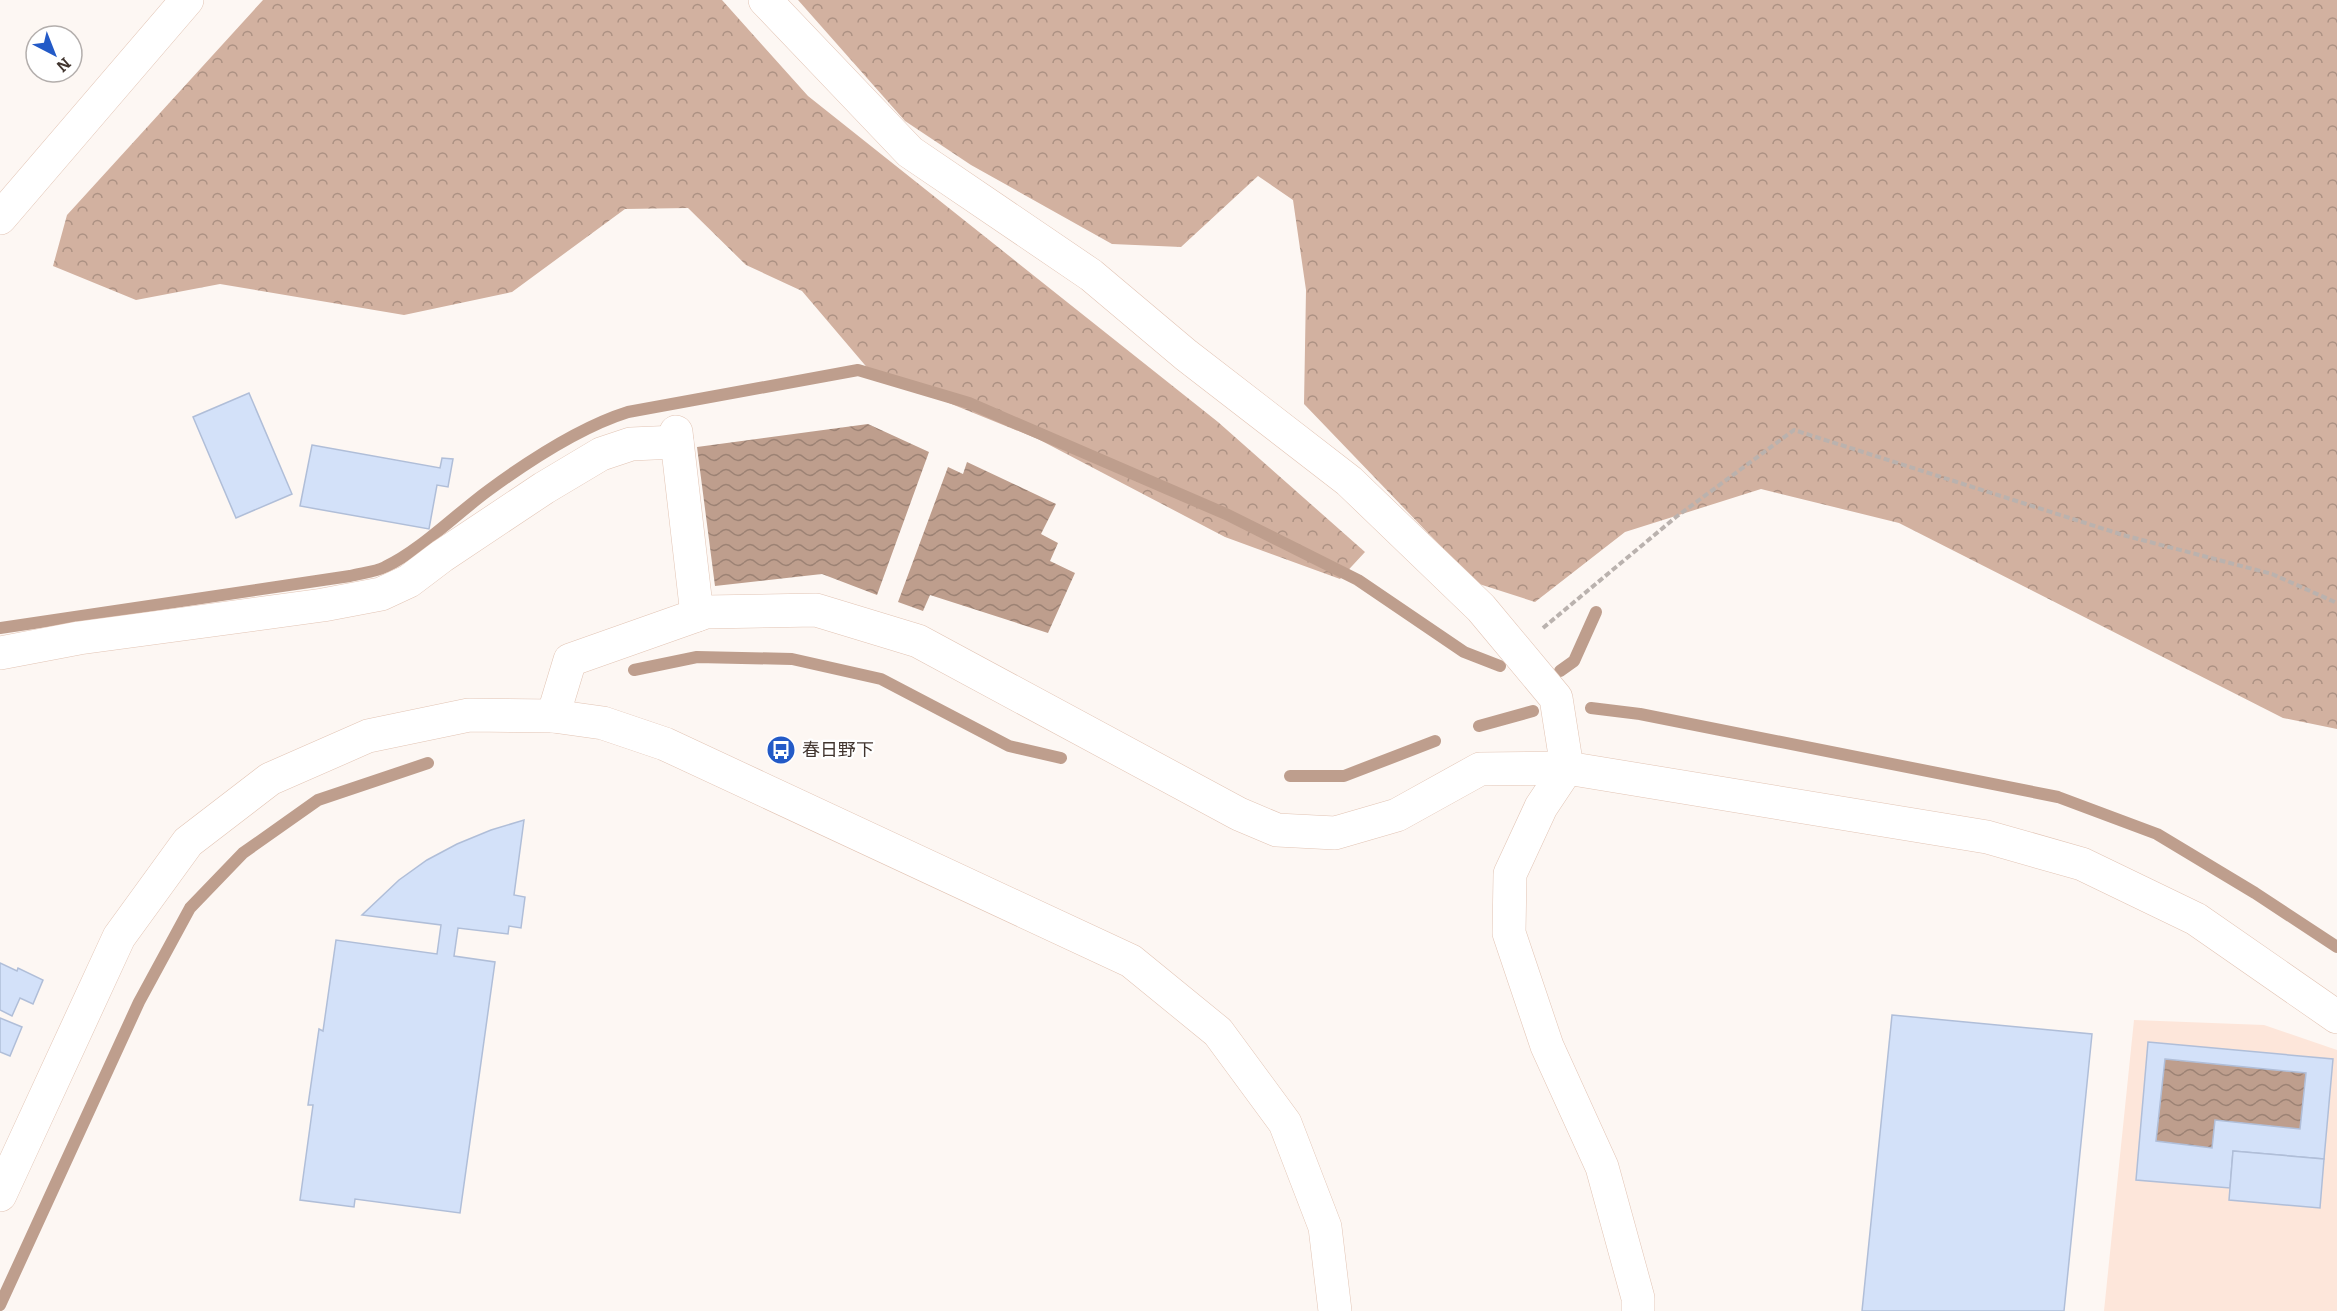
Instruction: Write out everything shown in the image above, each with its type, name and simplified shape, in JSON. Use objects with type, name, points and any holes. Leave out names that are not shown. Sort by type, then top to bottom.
[{"type":"street","points":[[0,218],[187,0]]},
{"type":"street","points":[[765,0],[910,152],[1090,274],[1185,355],[1349,481],[1481,608],[1556,698],[1567,768],[1541,807],[1510,874],[1509,933],[1547,1046],[1602,1167],[1638,1299],[1638,1311]]},
{"type":"street","points":[[0,653],[79,638],[323,605],[381,594],[409,581],[442,555],[525,500],[601,454],[631,444],[677,437],[697,615]]},
{"type":"street","points":[[553,716],[570,660],[706,612],[816,610],[918,641],[1239,814],[1277,830],[1335,833],[1396,815],[1480,769],[1567,768],[1987,837],[2082,864],[2196,919],[2337,1017]]},
{"type":"street","points":[[0,1195],[119,937],[188,842],[270,779],[368,736],[469,715],[553,716],[603,723],[665,744],[1131,961],[1218,1032],[1285,1123],[1325,1227],[1335,1311]]},
{"type":"path","points":[[1542,629],[1676,517],[1794,430],[2123,535],[2272,574],[2337,603]]},
{"type":"shaded area","points":[[2134,1020],[2264,1025],[2337,1050],[2337,1311],[2104,1311]]},
{"type":"green space","points":[[263,0],[722,0],[808,96],[1218,422],[1365,552],[1340,579],[1225,537],[1038,439],[870,371],[802,291],[746,265],[688,208],[625,209],[512,292],[404,315],[220,284],[136,300],[53,266],[67,215]]},
{"type":"green space","points":[[798,0],[2337,0],[2337,729],[2283,718],[1899,523],[1761,489],[1625,532],[1535,602],[1476,583],[1304,404],[1306,290],[1293,200],[1258,176],[1181,247],[1112,244],[971,165],[905,121]]},
{"type":"water","points":[[868,424],[929,452],[877,595],[822,574],[715,586],[697,447]]},
{"type":"water","points":[[967,462],[1056,504],[1041,534],[1058,543],[1050,561],[1075,573],[1048,633],[930,595],[923,611],[898,602],[948,467],[963,474]]},
{"type":"water","points":[[2165,1059],[2306,1073],[2300,1129],[2215,1120],[2212,1148],[2156,1141]]},
{"type":"building","points":[[249,393],[292,494],[236,518],[193,417]]},
{"type":"building","points":[[312,445],[440,468],[442,458],[453,459],[448,487],[437,485],[429,529],[300,506]]},
{"type":"building","points":[[524,820],[514,895],[525,897],[521,928],[509,926],[508,934],[458,928],[454,956],[495,962],[460,1213],[355,1199],[354,1207],[300,1200],[313,1105],[308,1105],[319,1029],[323,1031],[336,940],[437,954],[441,925],[362,915],[399,880],[427,860],[457,844]]},
{"type":"building","points":[[0,963],[17,971],[18,968],[43,980],[33,1004],[20,998],[12,1016],[0,1010]]},
{"type":"building","points":[[1892,1015],[2092,1034],[2064,1311],[1862,1311]]},
{"type":"building","points":[[0,1018],[22,1027],[10,1056],[0,1052]]},
{"type":"building","points":[[2148,1042],[2333,1059],[2324,1159],[2233,1151],[2230,1188],[2136,1180]],"holes":[[[2165,1059],[2306,1073],[2300,1129],[2215,1120],[2212,1148],[2156,1141]]]},
{"type":"building","points":[[2233,1151],[2324,1159],[2320,1208],[2229,1200]]},
{"type":"waterway","points":[[0,628],[350,576],[377,570],[412,551],[521,467],[574,435],[610,418],[628,412],[858,370],[969,403],[1226,514],[1358,580],[1464,652],[1500,666]]},
{"type":"waterway","points":[[1560,671],[1574,661],[1596,612]]},
{"type":"waterway","points":[[634,670],[697,657],[792,659],[881,679],[1009,746],[1061,758]]},
{"type":"waterway","points":[[1591,708],[1640,714],[2058,797],[2157,834],[2255,893],[2337,947]]},
{"type":"waterway","points":[[1479,726],[1533,711]]},
{"type":"waterway","points":[[1290,776],[1344,776],[1435,741]]},
{"type":"waterway","points":[[0,1305],[139,1002],[190,908],[243,853],[318,800],[428,763]]},
{"type":"place","name":"春日野下","points":[[781,750]]}]
